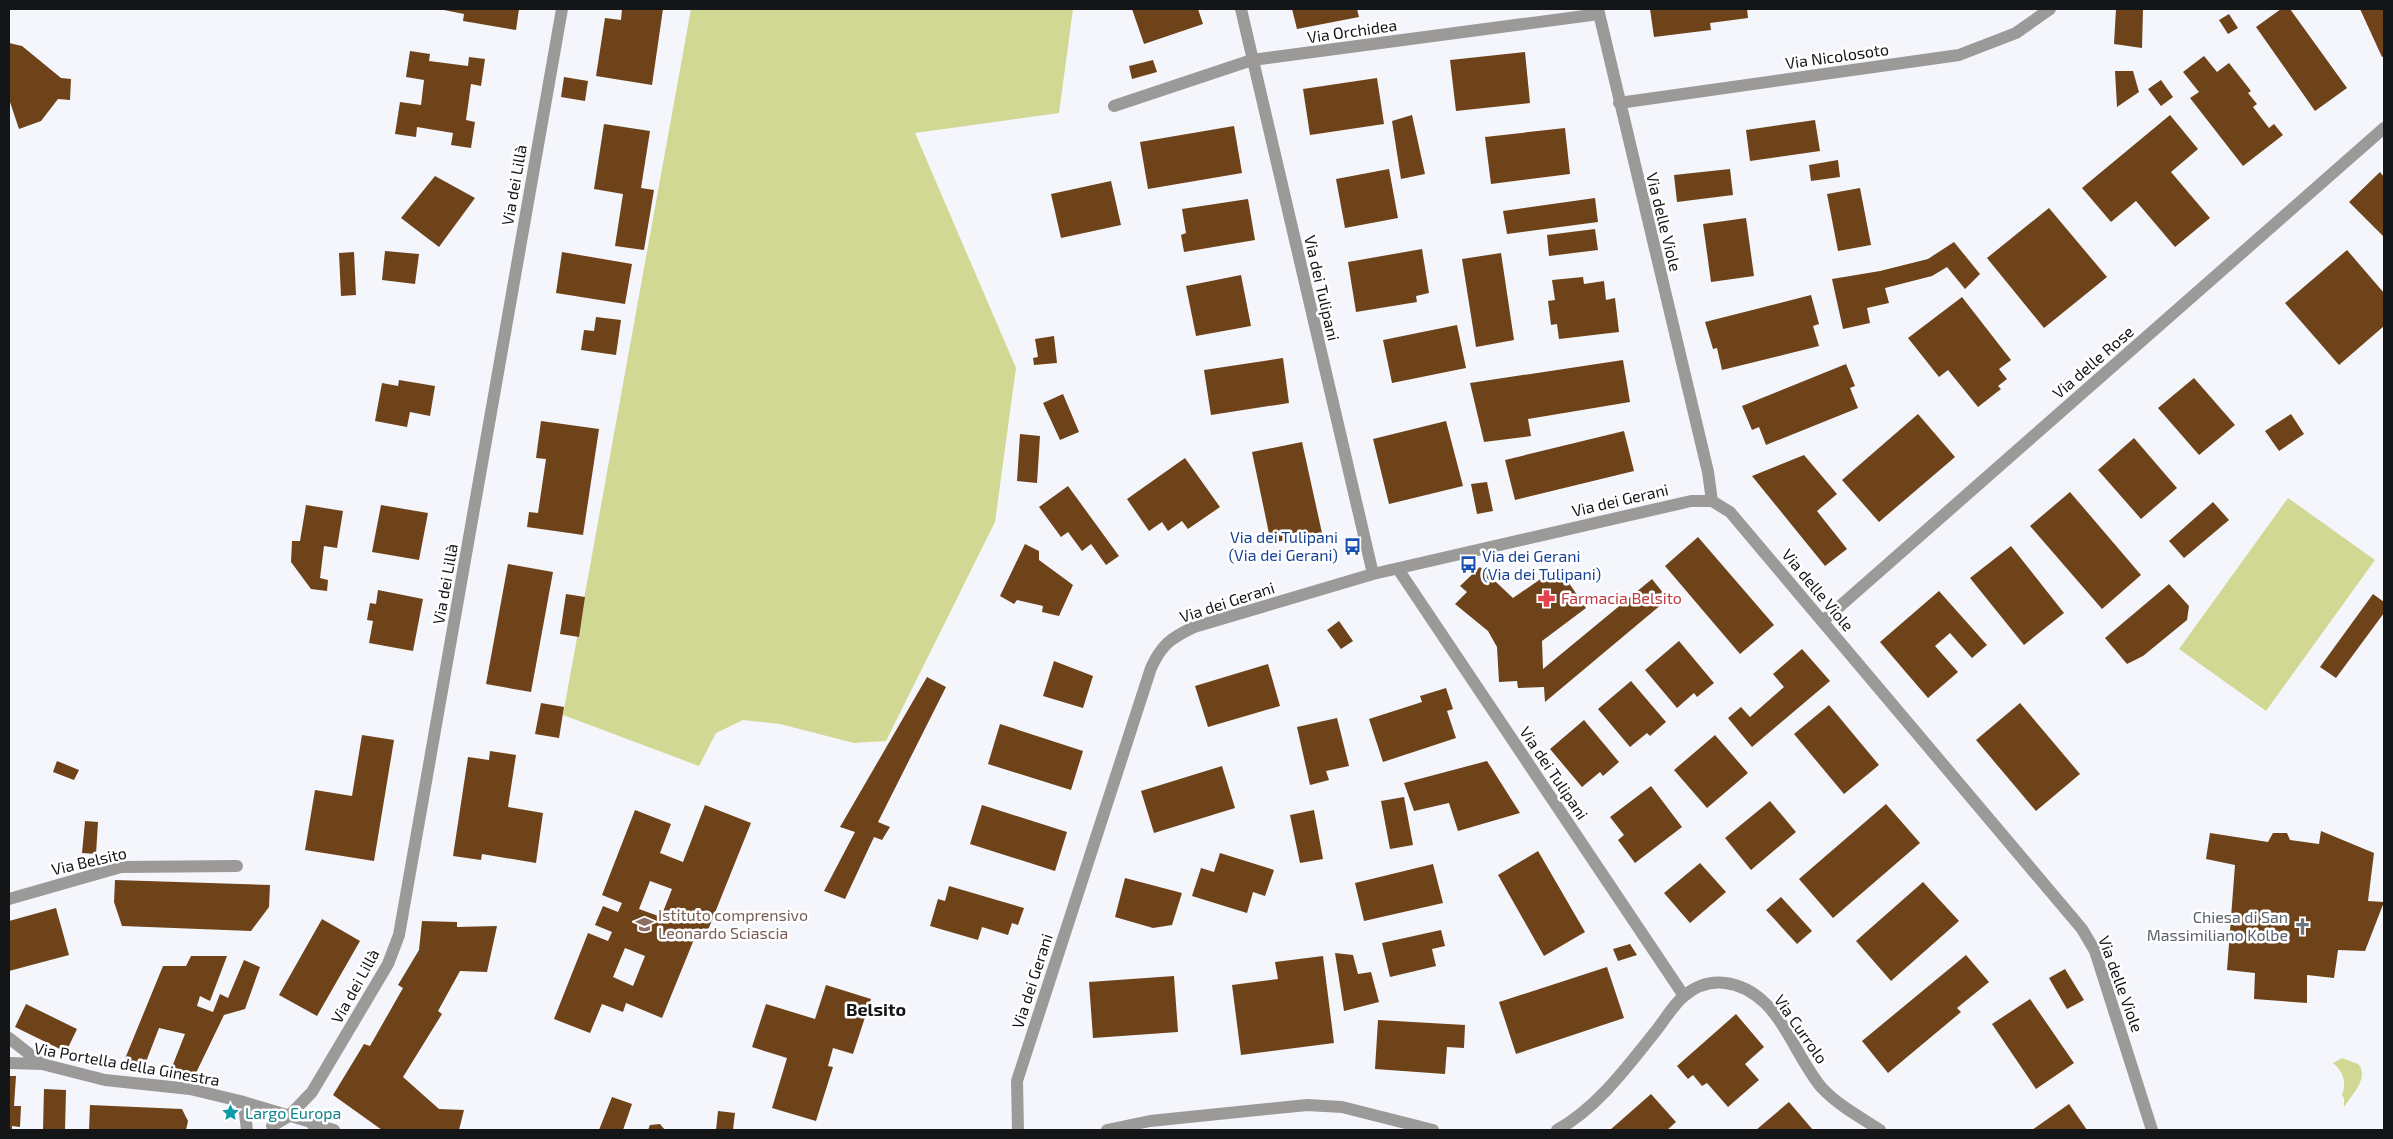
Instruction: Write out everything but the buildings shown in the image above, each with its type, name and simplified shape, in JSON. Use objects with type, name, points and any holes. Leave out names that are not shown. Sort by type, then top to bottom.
[{"type":"street","name":"Via dei Lillà","points":[[267,1128],[289,1116],[312,1092],[388,964],[398,935],[562,9]]},
{"type":"street","name":"Via dei Tulipani","points":[[1241,9],[1373,574]]},
{"type":"street","name":"Via Nicolosoto","points":[[1619,104],[1959,55],[2016,33],[2050,9]]},
{"type":"street","name":"Via Orchidea","points":[[1114,106],[1252,60],[1598,11]]},
{"type":"street","name":"Via delle Viole","points":[[1598,11],[1708,472],[1712,501],[1730,512],[2082,929],[2095,951],[2152,1130]]},
{"type":"street","name":"Via delle Rose","points":[[1823,621],[2384,128]]},
{"type":"street","name":"Via dei Gerani","points":[[1018,1130],[1017,1081],[1151,668],[1159,652],[1172,637],[1194,628],[1373,574],[1691,501],[1712,501]]},
{"type":"street","name":"Via dei Tulipani","points":[[1398,569],[1684,996]]},
{"type":"street","name":"Via Belsito","points":[[9,899],[121,867],[238,866]]},
{"type":"street","name":"Via Currolo","points":[[1684,996],[1704,986],[1722,982],[1737,984],[1752,991],[1768,1005],[1822,1087],[1841,1105],[1880,1130]]},
{"type":"street","points":[[1557,1130],[1570,1123],[1620,1076],[1684,996]]},
{"type":"street","points":[[9,1038],[42,1064]]},
{"type":"street","name":"Via Portella della Ginestra","points":[[9,1063],[42,1064],[105,1080],[190,1090],[240,1101],[321,1125]]},
{"type":"street","points":[[240,1101],[245,1113],[246,1130]]},
{"type":"street","points":[[1107,1130],[1150,1121],[1307,1105],[1342,1107],[1433,1130]]},
{"type":"street","points":[[267,1128],[296,1123],[321,1125],[334,1130]]},
{"type":"green space","points":[[691,9],[1073,9],[1059,113],[915,133],[1016,368],[995,522],[886,741],[854,743],[780,724],[743,720],[716,733],[699,766],[563,715]]},
{"type":"green space","points":[[2288,498],[2375,560],[2266,711],[2179,649]]},
{"type":"green space","points":[[2342,1058],[2358,1064],[2362,1075],[2355,1092],[2344,1107],[2342,1095],[2343,1077],[2333,1063]]},
{"type":"place","name":"Via dei Tulipani (Via dei Gerani)","points":[[1352,546]]},
{"type":"place","name":"Via dei Gerani (Via dei Tulipani)","points":[[1468,565]]},
{"type":"place","name":"Farmacia Belsito","points":[[1547,598]]},
{"type":"place","name":"Istituto comprensivo Leonardo Sciascia","points":[[644,924]]},
{"type":"place","name":"Chiesa di San Massimiliano Kolbe","points":[[2302,926]]},
{"type":"place","name":"Largo Europa","points":[[231,1113]]},
{"type":"district","name":"Belsito","points":[[876,1010]]}]
